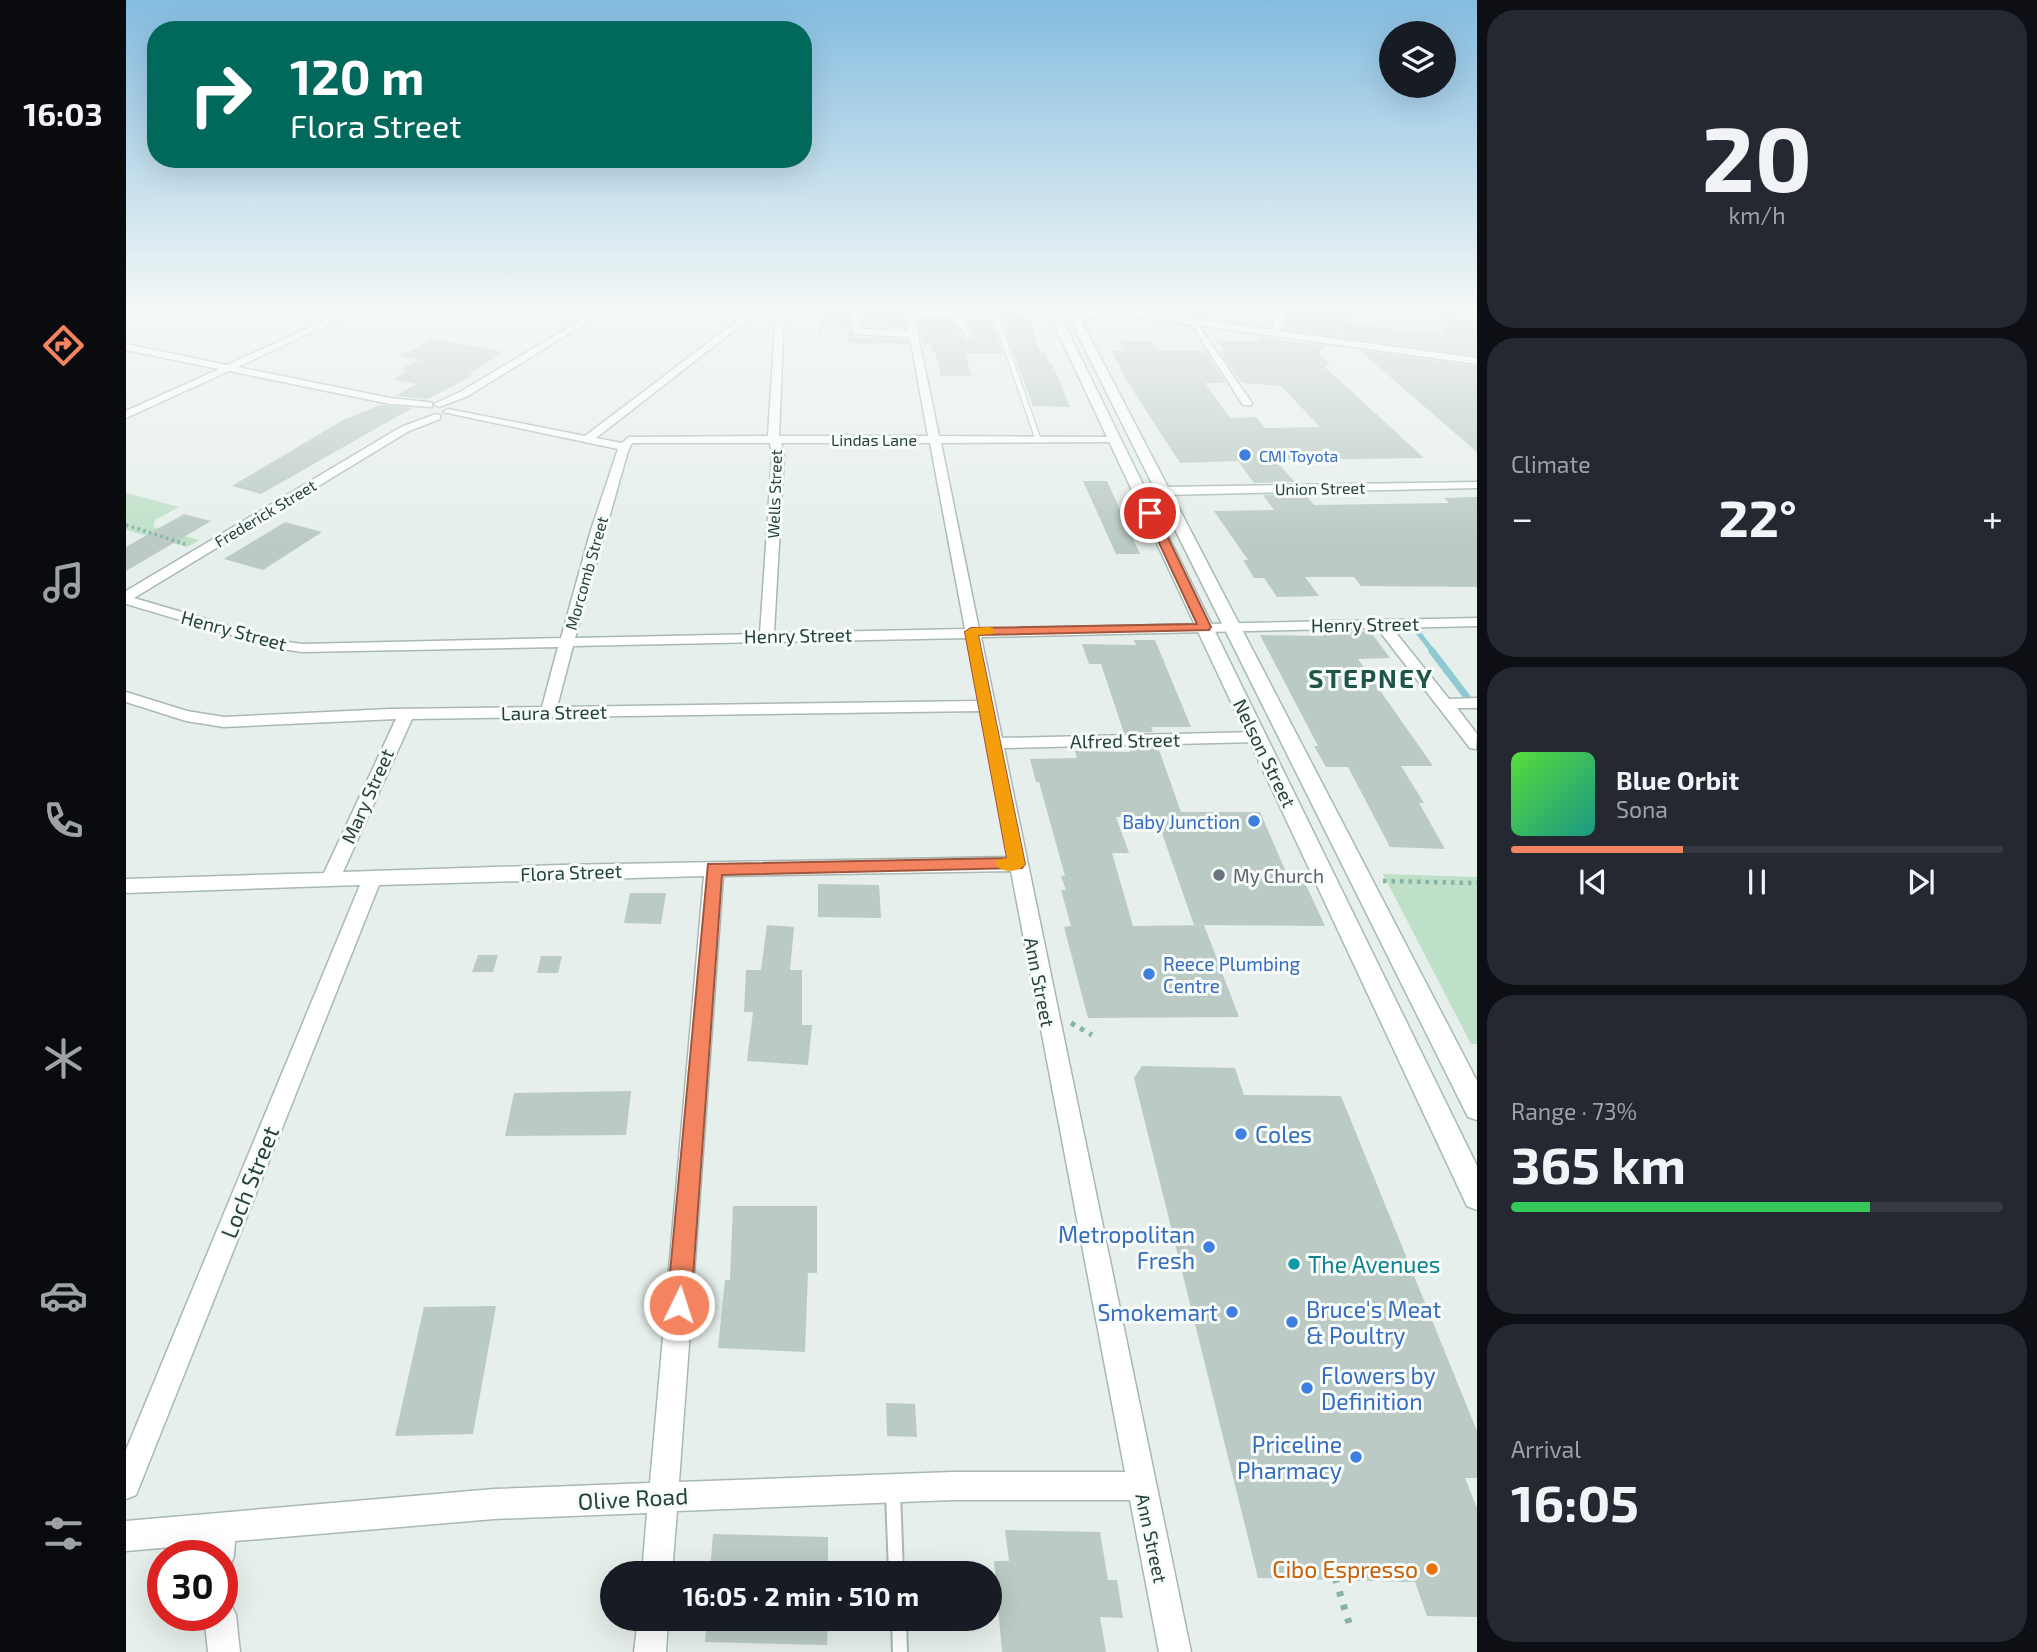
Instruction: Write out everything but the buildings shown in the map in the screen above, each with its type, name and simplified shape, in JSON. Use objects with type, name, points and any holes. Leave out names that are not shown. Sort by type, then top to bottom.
[{"type":"main road","name":"Nelson Street","points":[[1090,388],[1477,1196]]},
{"type":"main road","name":"Nelson Street","points":[[1110,388],[1477,1108]]},
{"type":"main road","points":[[1140,492],[1163,491]]},
{"type":"main road","points":[[1257,737],[1289,736]]},
{"type":"street","points":[[126,415],[185,388]]},
{"type":"street","name":"Lindas Lane","points":[[327,388],[587,440],[629,443],[775,439],[1115,439]]},
{"type":"street","name":"Frederick Street","points":[[126,598],[434,409],[474,388]]},
{"type":"street","points":[[587,440],[655,388]]},
{"type":"street","name":"Wells Street","points":[[767,636],[778,454],[775,439],[777,388]]},
{"type":"street","name":"Ann Street","points":[[923,388],[1175,1652]]},
{"type":"street","points":[[1237,388],[1247,403]]},
{"type":"street","name":"Frederick Street","points":[[405,429],[436,416],[434,409]]},
{"type":"street","name":"Morcomb Street","points":[[548,712],[597,530],[629,443]]},
{"type":"street","name":"Union Street","points":[[1163,491],[1477,485]]},
{"type":"street","name":"Henry Street","points":[[126,598],[289,647],[1477,622]]},
{"type":"street","points":[[1381,624],[1476,744]]},
{"type":"street","name":"Laura Street","points":[[126,697],[206,721],[405,714],[986,706]]},
{"type":"street","points":[[1445,704],[1477,703]]},
{"type":"street","name":"Mary Street","points":[[330,880],[405,714]]},
{"type":"street","name":"Alfred Street","points":[[993,743],[1257,737]]},
{"type":"street","name":"Flora Street","points":[[126,886],[714,869],[1017,864]]},
{"type":"street","points":[[658,1561],[714,869]]},
{"type":"street","name":"Loch Street","points":[[126,1486],[372,878]]},
{"type":"street","name":"Olive Road","points":[[234,1540],[494,1504],[892,1488],[1141,1486]]},
{"type":"street","name":"Olive Road","points":[[126,1535],[193,1540]]},
{"type":"street","points":[[222,1631],[224,1652]]},
{"type":"street","points":[[650,1652],[652,1631]]},
{"type":"lane","points":[[1020,388],[1038,439]]},
{"type":"lane","points":[[892,1488],[895,1561]]},
{"type":"lane","points":[[899,1631],[900,1652]]},
{"type":"path","points":[[126,525],[140,532],[193,546]]},
{"type":"path","points":[[1362,880],[1477,883]]},
{"type":"path","points":[[1070,1023],[1092,1035]]},
{"type":"path","points":[[1349,1623],[1335,1577],[1408,1578]]},
{"type":"green space","points":[[126,493],[179,507],[155,520],[153,527],[199,540],[187,547],[126,530]]},
{"type":"green space","points":[[1383,874],[1477,877],[1477,1044],[1471,1044]]},
{"type":"waterway","points":[[1417,631],[1434,653]]},
{"type":"waterway","points":[[1432,651],[1467,697]]},
{"type":"slow traffic","points":[[989,631],[971,632],[1017,864],[1003,864]]},
{"type":"place","name":"CMI Toyota","points":[[1245,455]]},
{"type":"place","name":"Baby Junction","points":[[1254,821]]},
{"type":"place","name":"My Church","points":[[1219,875]]},
{"type":"place","name":"Reece Plumbing Centre","points":[[1149,974]]},
{"type":"place","name":"Coles","points":[[1241,1134]]},
{"type":"place","name":"Metropolitan Fresh","points":[[1209,1247]]},
{"type":"place","name":"The Avenues","points":[[1294,1264]]},
{"type":"place","name":"Smokemart","points":[[1232,1312]]},
{"type":"place","name":"Bruce's Meat & Poultry","points":[[1292,1322]]},
{"type":"place","name":"Flowers by Definition","points":[[1307,1388]]},
{"type":"place","name":"Priceline Pharmacy","points":[[1356,1457]]},
{"type":"place","name":"Cibo Espresso","points":[[1432,1569]]},
{"type":"district","name":"STEPNEY","points":[[1371,677]]},
{"type":"route","points":[[679,1305],[714,869],[1017,864],[971,632],[1205,627],[1150,513]]}]
